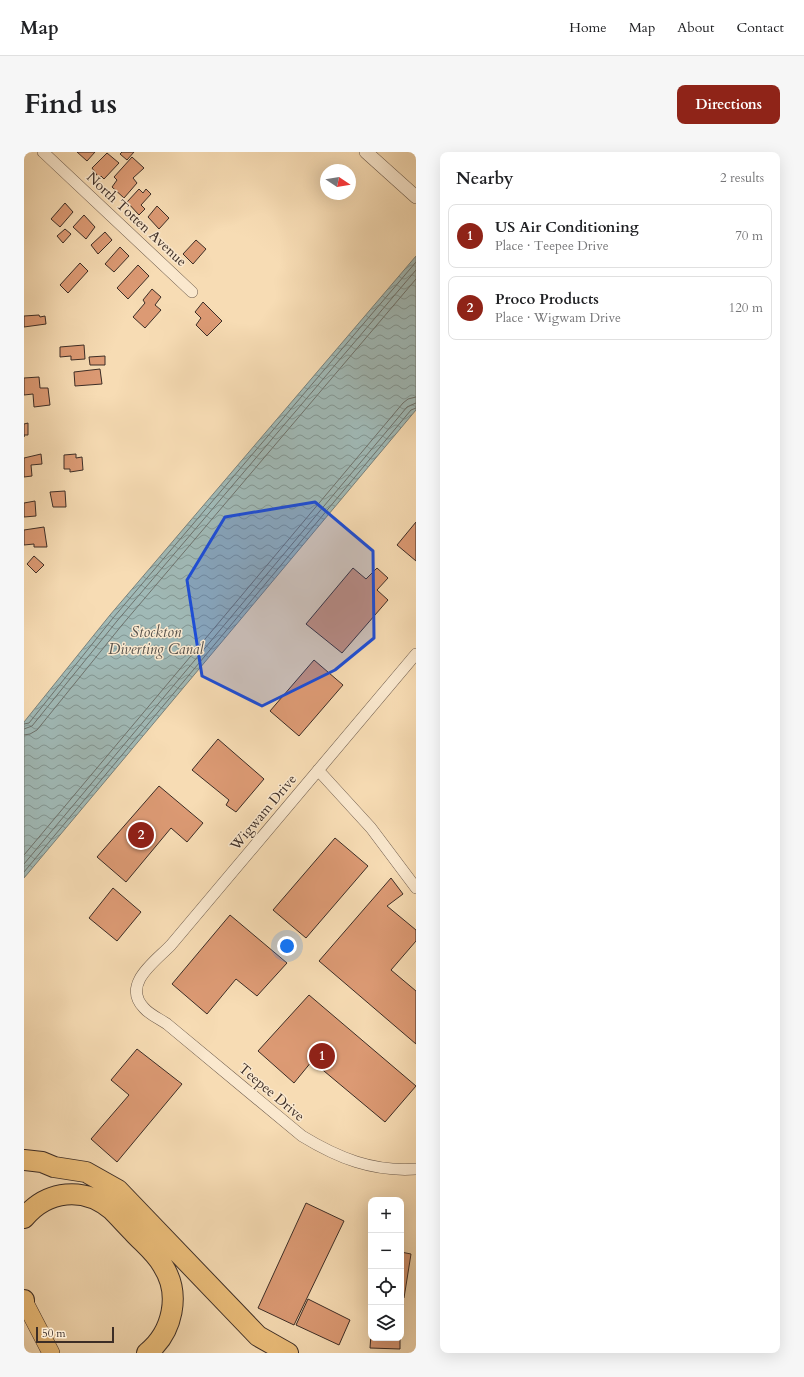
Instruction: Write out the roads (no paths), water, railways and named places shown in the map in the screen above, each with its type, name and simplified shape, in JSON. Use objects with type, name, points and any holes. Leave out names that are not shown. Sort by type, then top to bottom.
[{"type":"highway","points":[[24,1160],[42,1162],[54,1167],[86,1172],[118,1190],[258,1336],[288,1353]]},
{"type":"highway","points":[[24,1174],[54,1167]]},
{"type":"highway","points":[[24,1218],[35,1207],[51,1198],[69,1193],[84,1195],[102,1202],[112,1210],[152,1251],[164,1266],[171,1281],[173,1305],[163,1335],[147,1353]]},
{"type":"main road","points":[[24,1301],[51,1353]]},
{"type":"street","name":"North Totten Avenue","points":[[43,152],[192,292]]},
{"type":"street","points":[[366,152],[416,197]]},
{"type":"street","name":"Wigwam Drive","points":[[136,990],[138,979],[142,973],[171,945],[416,654]]},
{"type":"street","points":[[318,770],[371,828],[416,888]]},
{"type":"street","name":"Teepee Drive","points":[[136,990],[140,1003],[145,1009],[167,1024],[302,1136],[336,1155],[366,1166],[389,1170],[416,1169]]},
{"type":"water","name":"Stockton Diverting Canal","points":[[416,256],[416,410],[24,878],[24,722],[110,615]]},
{"type":"place","name":"Proco Products","points":[[141,835]]},
{"type":"place","name":"US Air Conditioning","points":[[322,1056]]}]
